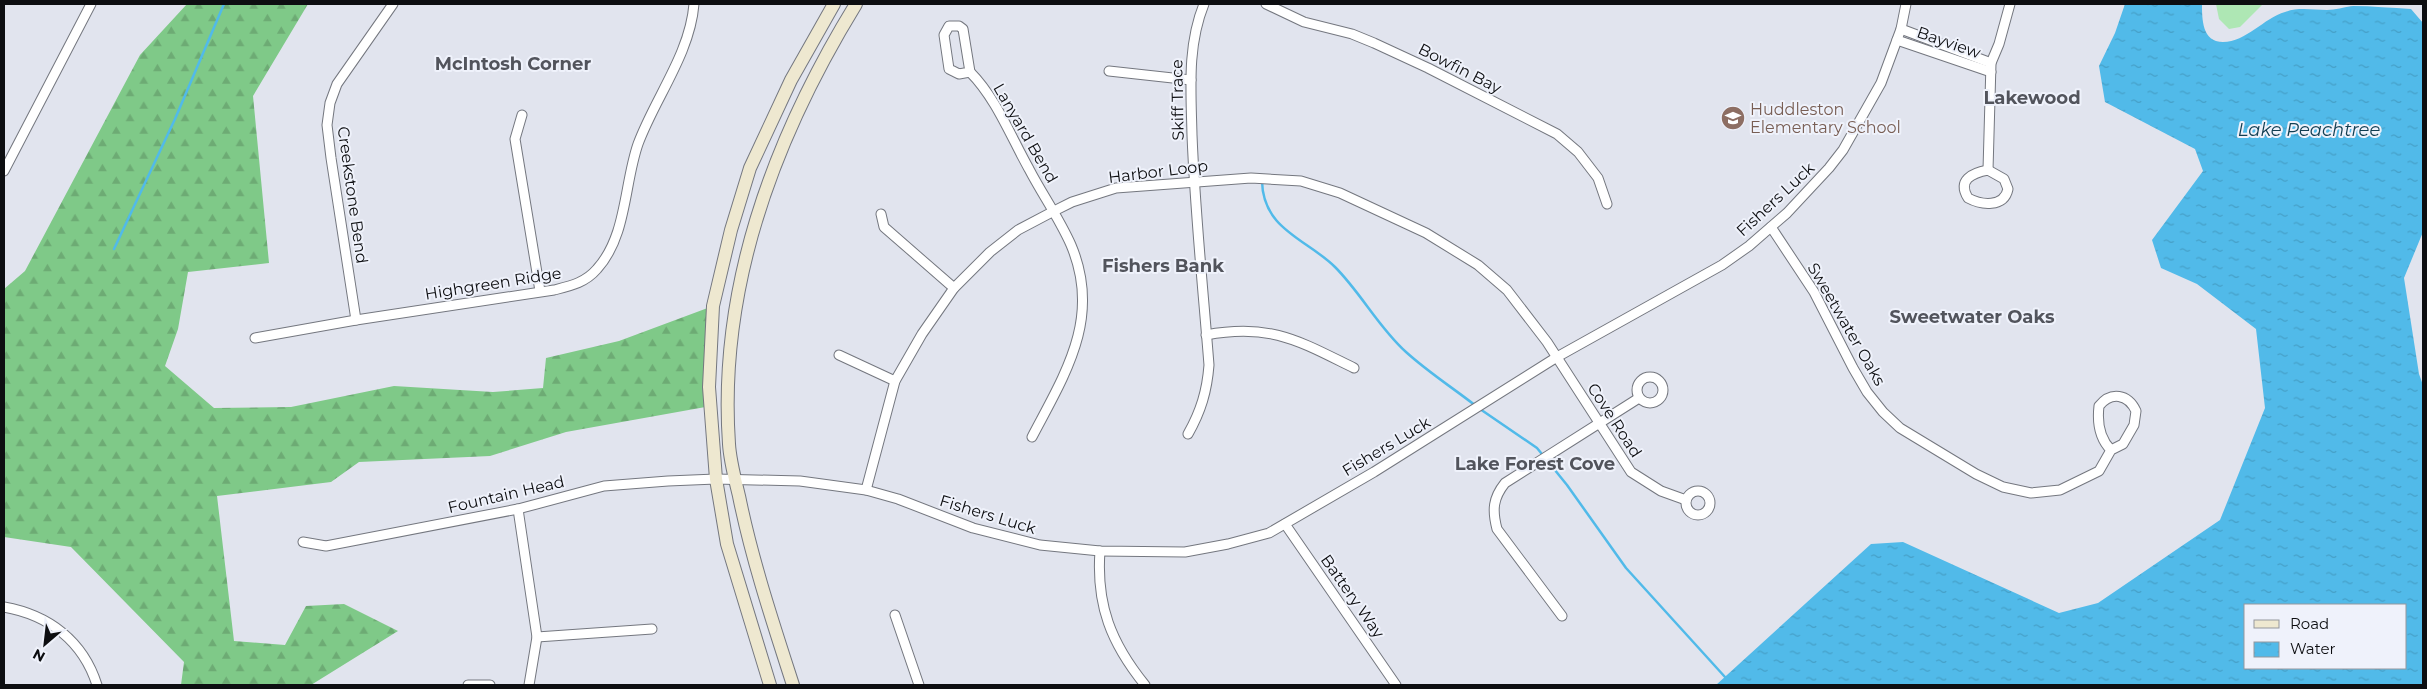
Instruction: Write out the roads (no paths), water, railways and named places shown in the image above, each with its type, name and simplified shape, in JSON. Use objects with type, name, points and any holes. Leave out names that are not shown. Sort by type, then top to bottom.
[{"type":"main road","points":[[770,685],[726,544],[716,479],[709,387],[712,306],[731,230],[750,168],[791,80],[834,4]]},
{"type":"main road","points":[[793,685],[746,533],[729,445],[728,386],[733,327],[742,271],[767,183],[790,124],[856,4]]},
{"type":"street","points":[[4,171],[91,4]]},
{"type":"street","name":"Creekstone Bend","points":[[356,320],[327,125],[330,103],[337,84],[393,4]]},
{"type":"street","name":"Highgreen Ridge","points":[[255,338],[577,285],[597,270],[610,251],[618,229],[638,144],[687,36],[694,4]]},
{"type":"street","name":"Skiff Trace","points":[[1188,434],[1199,414],[1207,388],[1209,365],[1194,181],[1191,80],[1196,23],[1204,4]]},
{"type":"street","name":"Bowfin Bay","points":[[1266,4],[1304,22],[1352,34],[1374,43],[1428,68],[1557,134],[1578,152],[1598,178],[1607,204]]},
{"type":"street","name":"Fishers Luck","points":[[716,479],[800,481],[866,490],[1002,537],[1040,545],[1100,551],[1185,552],[1228,544],[1269,533],[1374,472],[1557,357],[1722,265],[1771,227],[1812,187],[1843,150],[1880,83],[1901,29],[1906,4]]},
{"type":"street","points":[[1988,170],[1991,67],[2010,4]]},
{"type":"street","points":[[949,26],[959,26],[966,35],[970,72],[959,74],[949,69],[944,35],[949,26]]},
{"type":"street","name":"Bayview","points":[[1901,29],[1991,67]]},
{"type":"street","name":"Bayview","points":[[1897,40],[1991,67]]},
{"type":"street","points":[[1109,71],[1191,80]]},
{"type":"street","name":"Lanyard Bend","points":[[970,72],[988,96],[1054,211],[1071,245],[1081,274],[1081,323],[1072,360],[1032,437]]},
{"type":"street","points":[[522,115],[515,139],[540,291]]},
{"type":"street","points":[[1988,170],[2004,179],[2008,189],[2006,196],[1997,202],[1986,204],[1968,198],[1964,187],[1965,181],[1975,173],[1988,170]]},
{"type":"street","name":"Harbor Loop","points":[[866,490],[894,381],[922,334],[954,288],[971,269],[1018,230],[1072,202],[1116,188],[1194,181],[1268,178],[1301,181],[1340,193],[1387,213],[1458,250],[1507,290],[1557,357]]},
{"type":"street","points":[[882,214],[884,227],[954,288]]},
{"type":"street","name":"Sweetwater Oaks","points":[[1771,227],[1814,292],[1867,392],[1882,412],[1900,428],[1922,443],[2003,487],[2031,493],[2060,490],[2098,471],[2112,450],[2123,444],[2134,425],[2136,411],[2129,400],[2122,397],[2109,397],[2099,406],[2097,418],[2099,430],[2105,444],[2112,450]]},
{"type":"street","points":[[1206,335],[1248,331],[1290,337],[1354,368]]},
{"type":"street","points":[[839,355],[894,381]]},
{"type":"street","name":"Cove Road","points":[[1557,357],[1631,472],[1662,491],[1686,500]]},
{"type":"street","points":[[1562,616],[1497,529],[1494,516],[1494,501],[1502,487],[1542,459],[1639,398]]},
{"type":"street","name":"Fountain Head","points":[[303,542],[326,546],[518,509],[604,486],[668,480],[716,479]]},
{"type":"street","points":[[518,509],[537,638],[530,685]]},
{"type":"street","name":"Battery Way","points":[[1285,524],[1396,685]]},
{"type":"street","points":[[1100,551],[1098,579],[1107,624],[1122,651],[1145,685]]},
{"type":"street","points":[[4,607],[26,611],[64,634],[85,658],[97,685]]},
{"type":"street","points":[[895,615],[919,685]]},
{"type":"street","points":[[537,638],[652,629]]},
{"type":"street","points":[[468,685],[490,685]]},
{"type":"water","name":"Lake Peachtree","points":[[2125,4],[2202,4],[2203,23],[2207,34],[2216,41],[2223,42],[2239,38],[2277,15],[2290,10],[2330,10],[2353,6],[2411,9],[2423,23],[2423,232],[2404,278],[2419,374],[2423,385],[2423,685],[1716,685],[1871,544],[1903,542],[2059,613],[2098,603],[2220,520],[2265,408],[2256,329],[2197,284],[2161,268],[2152,240],[2203,171],[2195,149],[2105,102],[2099,66],[2115,33]]},
{"type":"waterway","points":[[114,249],[175,119],[224,4]]},
{"type":"waterway","points":[[1262,181],[1264,198],[1278,222],[1288,232],[1335,267],[1396,343],[1476,406]]},
{"type":"waterway","points":[[1480,409],[1537,448],[1567,485],[1626,568],[1725,677]]},
{"type":"place","name":"Huddleston Elementary School","points":[[1733,118]]},
{"type":"district","name":"McIntosh Corner","points":[[513,64]]},
{"type":"district","name":"Lakewood","points":[[2032,98]]},
{"type":"district","name":"Fishers Bank","points":[[1163,266]]},
{"type":"district","name":"Sweetwater Oaks","points":[[1972,317]]},
{"type":"district","name":"Lake Forest Cove","points":[[1535,464]]}]
